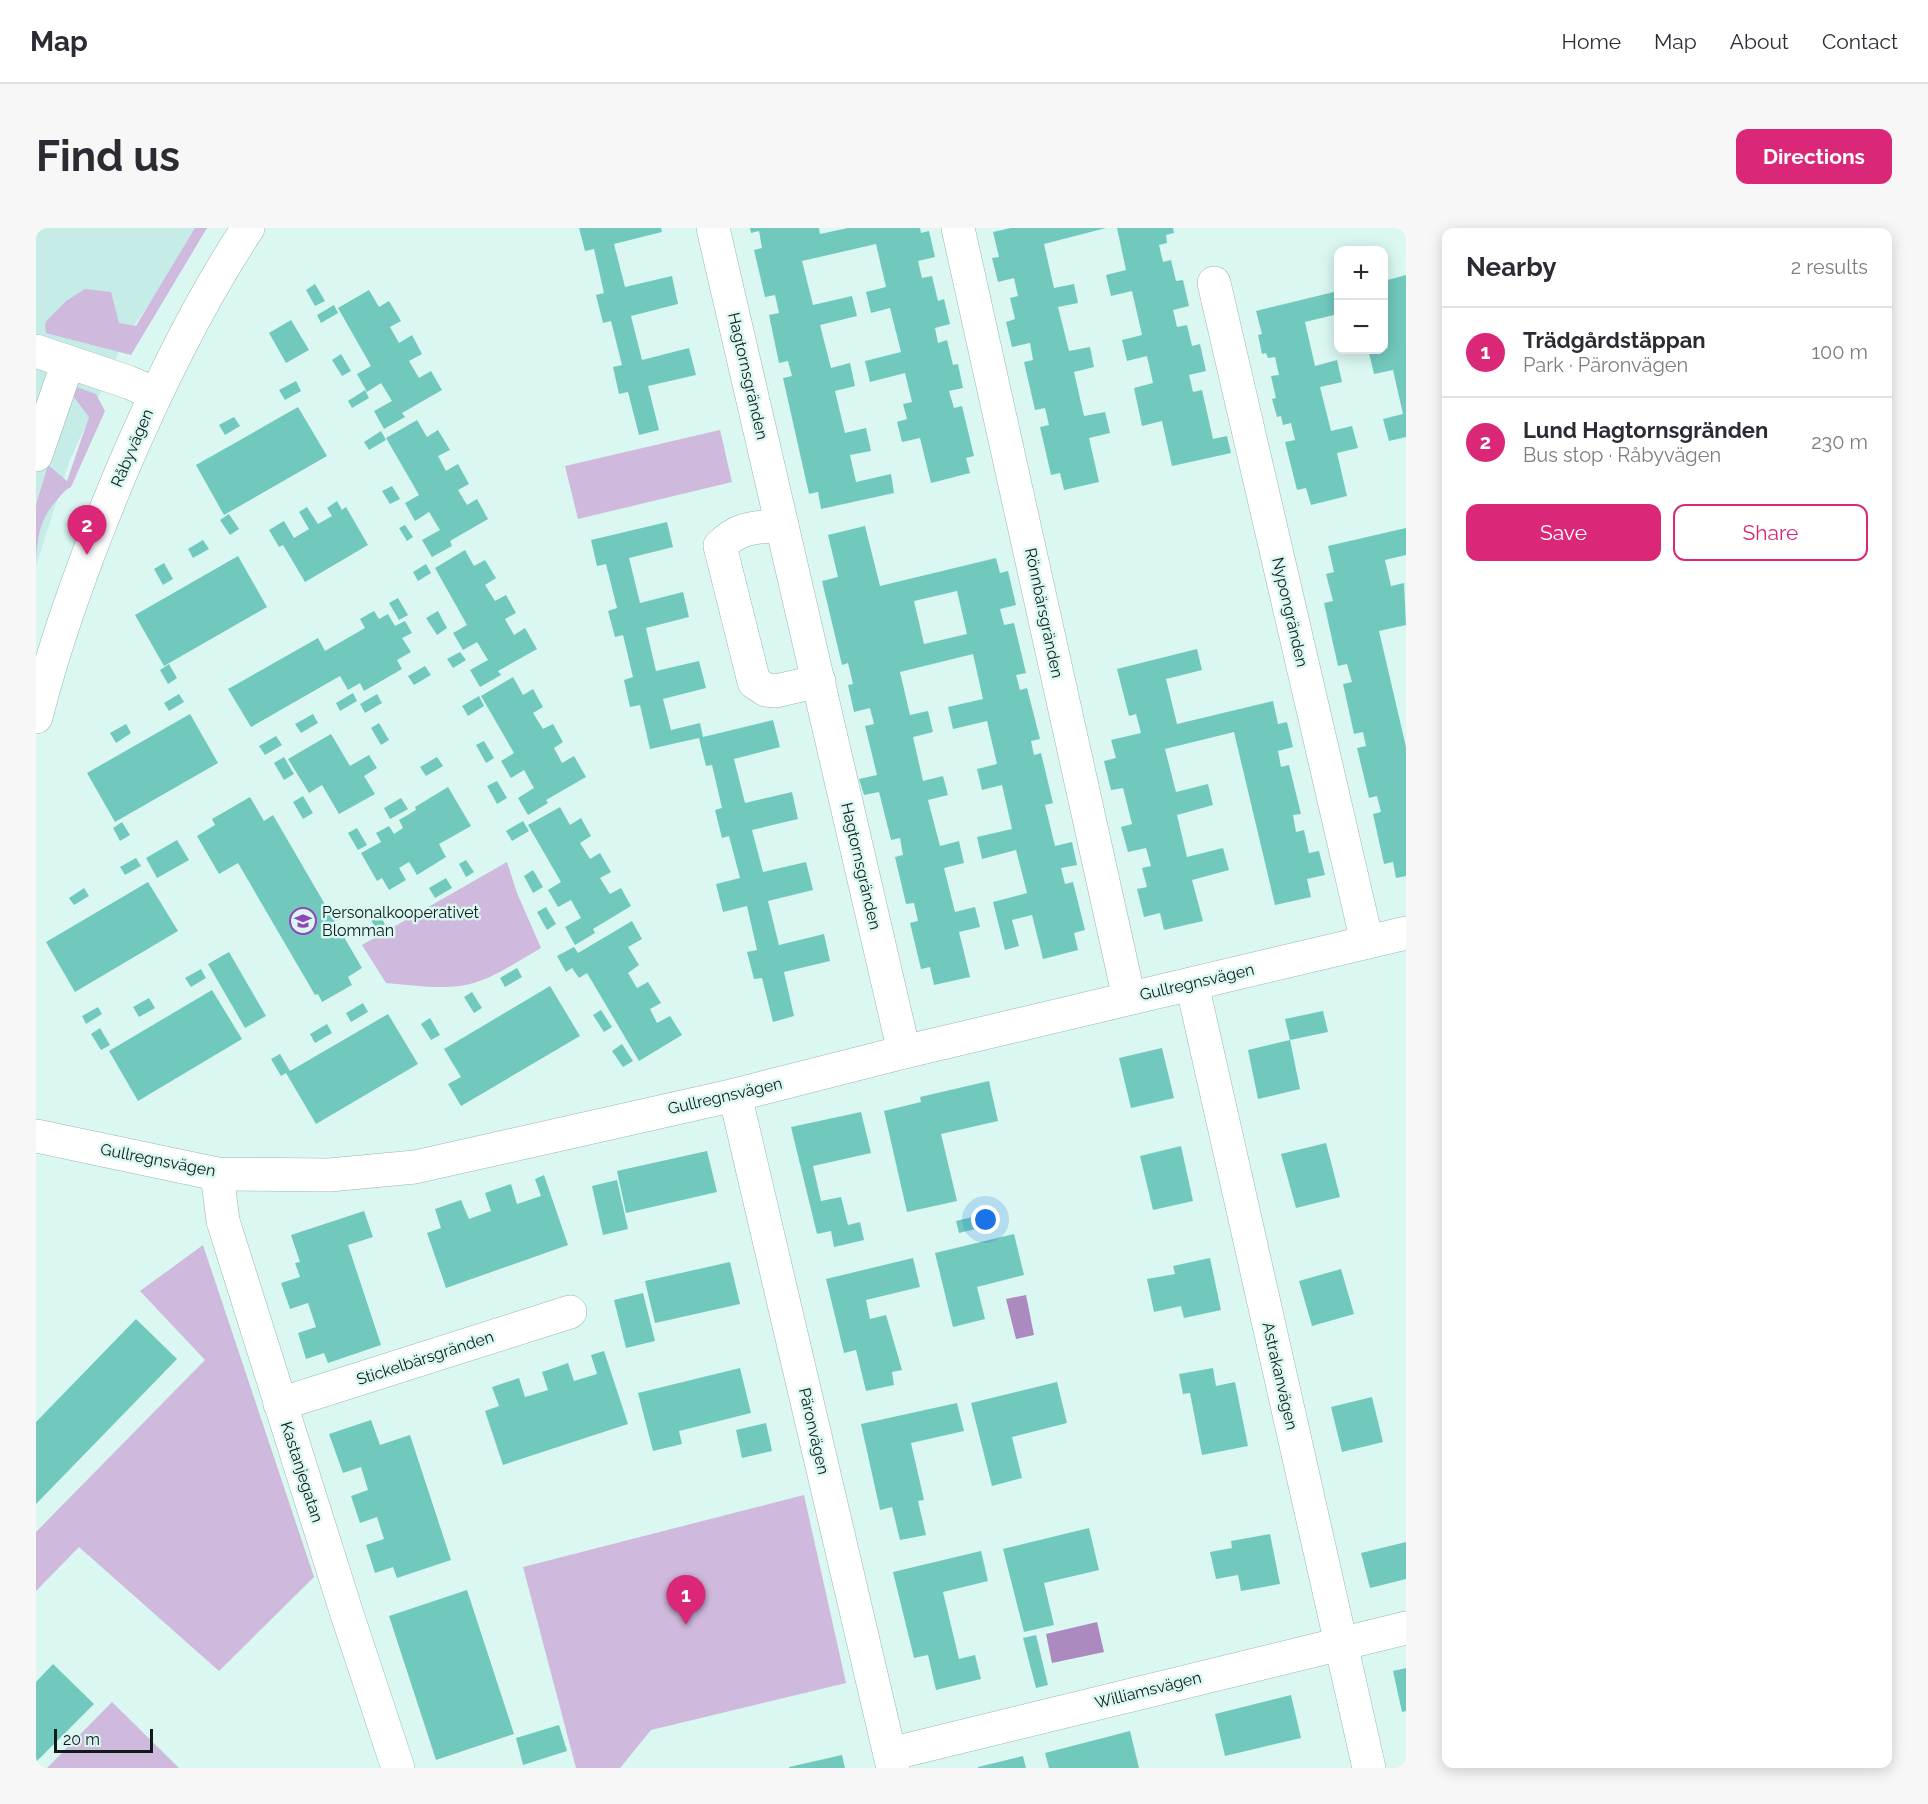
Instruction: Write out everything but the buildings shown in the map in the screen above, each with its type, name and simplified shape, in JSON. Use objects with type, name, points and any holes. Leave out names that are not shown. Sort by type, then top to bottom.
[{"type":"street","name":"Råbyvägen","points":[[36,717],[48,668],[87,555],[155,394],[223,268],[248,228]]},
{"type":"street","name":"Hagtornsgränden","points":[[713,228],[904,1052]]},
{"type":"street","name":"Rönnbärsgränden","points":[[958,228],[1129,998]]},
{"type":"street","name":"Nypongränden","points":[[1214,283],[1367,942]]},
{"type":"street","points":[[36,351],[128,382],[155,394]]},
{"type":"street","points":[[36,455],[68,362]]},
{"type":"street","points":[[782,525],[740,531],[732,534],[720,546],[754,682],[766,690],[776,691],[819,681]]},
{"type":"street","name":"Gullregnsvägen","points":[[36,1136],[217,1174],[329,1174],[415,1167],[735,1095],[904,1052],[1406,933]]},
{"type":"street","name":"Astrakanvägen","points":[[1191,984],[1369,1768]]},
{"type":"street","name":"Päronvägen","points":[[735,1095],[891,1761]]},
{"type":"street","name":"Kastanjegatan","points":[[217,1174],[223,1221],[398,1768]]},
{"type":"street","name":"Stickelbärsgränden","points":[[280,1404],[570,1312]]},
{"type":"street","name":"Williamsvägen","points":[[891,1761],[1340,1643],[1406,1628]]},
{"type":"shaded area","points":[[36,228],[204,228],[125,338],[69,462],[36,566]]},
{"type":"shaded area","points":[[195,228],[207,228],[131,355],[46,333],[47,320],[66,301],[85,289],[111,292],[119,323],[136,326]]},
{"type":"shaded area","points":[[71,385],[96,394],[105,411],[71,487],[51,507],[44,520],[39,533],[36,557],[36,505],[48,465],[67,481],[89,417],[73,396]]},
{"type":"shaded area","points":[[720,430],[732,482],[578,519],[565,466]]},
{"type":"shaded area","points":[[507,862],[517,893],[541,948],[502,971],[471,984],[442,987],[386,983],[362,945]]},
{"type":"shaded area","points":[[203,1245],[314,1577],[219,1671],[79,1547],[36,1591],[36,1532],[205,1360],[140,1291]]},
{"type":"shaded area","points":[[1026,1295],[1034,1335],[1016,1339],[1006,1299]]},
{"type":"shaded area","points":[[804,1495],[846,1683],[651,1730],[620,1768],[576,1768],[523,1567]]},
{"type":"shaded area","points":[[1097,1622],[1104,1652],[1052,1663],[1046,1634]]},
{"type":"shaded area","points":[[112,1702],[179,1768],[47,1768]]},
{"type":"place","name":"Lund Hagtornsgränden","points":[[87,555]]},
{"type":"place","name":"Personalkooperativet Blomman","points":[[303,921]]},
{"type":"place","name":"Trädgårdstäppan","points":[[686,1625]]}]
